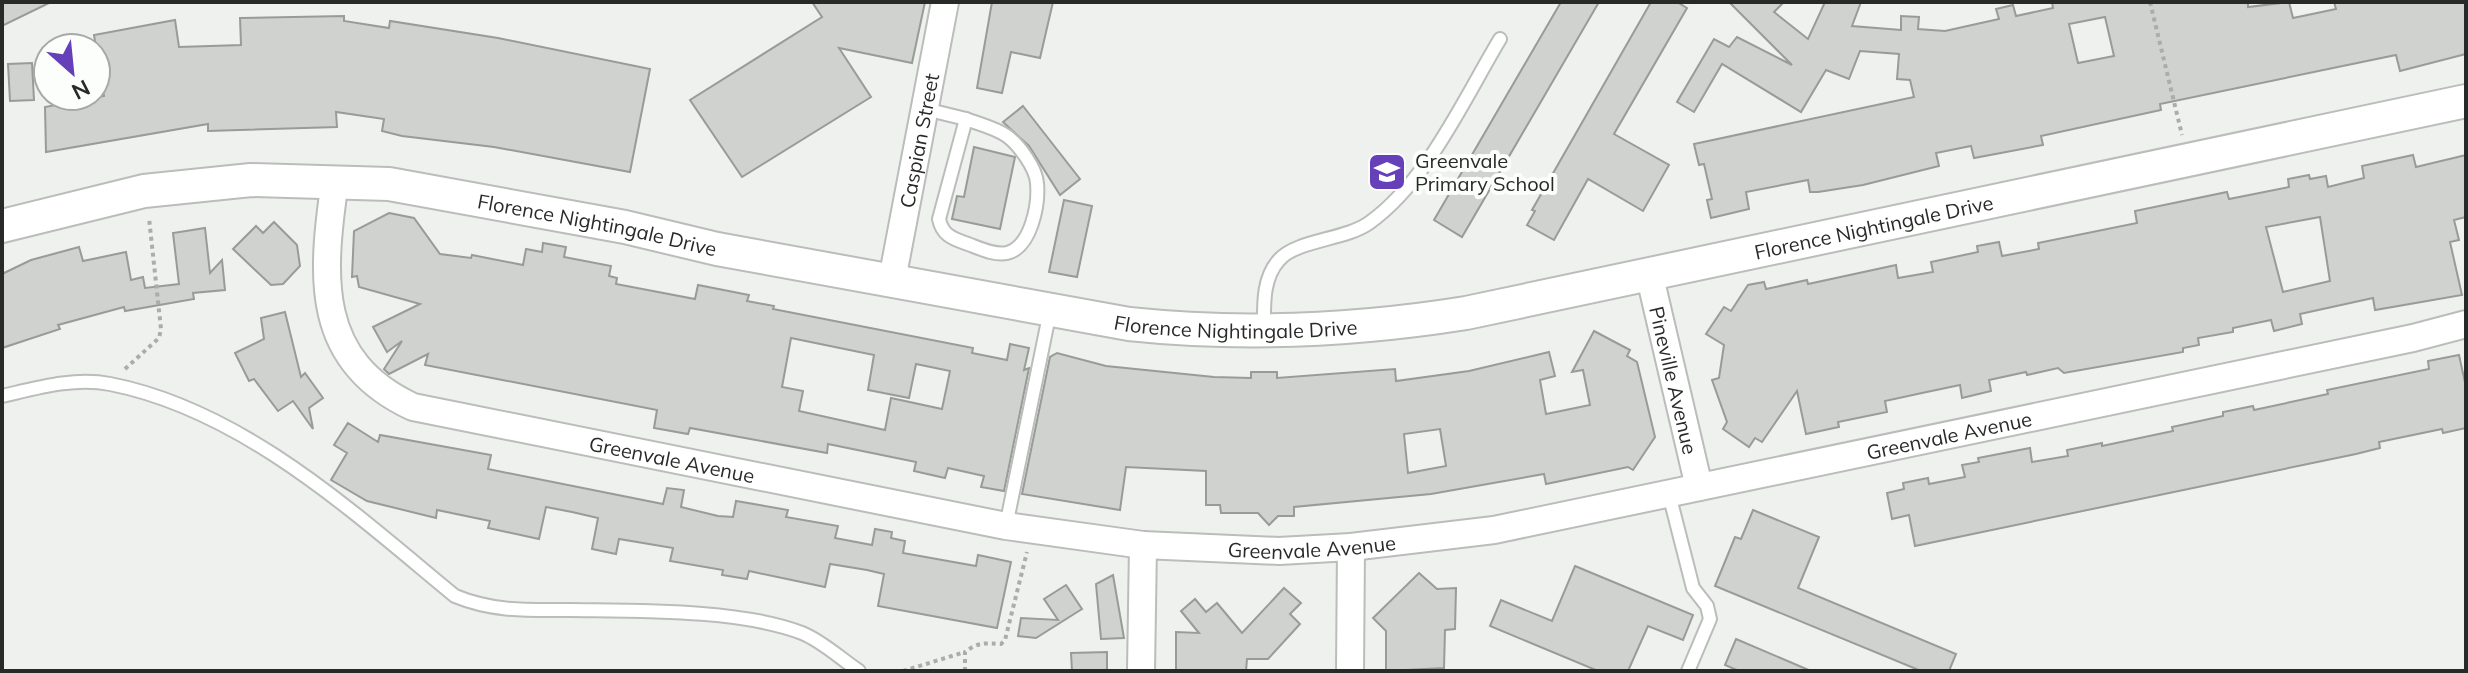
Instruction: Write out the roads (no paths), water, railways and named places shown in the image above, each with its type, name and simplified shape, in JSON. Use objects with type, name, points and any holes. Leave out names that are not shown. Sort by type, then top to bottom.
[{"type":"street","name":"Caspian Street","points":[[892,280],[945,2]]},
{"type":"street","name":"Florence Nightingale Drive","points":[[2,226],[68,207],[144,191],[251,180],[389,184],[1050,311],[1193,331],[1263,333],[1382,326],[1466,313],[2466,101]]},
{"type":"street","name":"Greenvale Avenue","points":[[335,181],[328,280],[330,312],[338,339],[368,381],[383,393],[413,407],[1006,526],[1143,545],[1279,551],[1351,547],[1494,530],[2413,338],[2466,324]]},
{"type":"street","name":"Pineville Avenue","points":[[1649,273],[1699,487]]},
{"type":"street","points":[[1141,671],[1143,545]]},
{"type":"street","points":[[1350,671],[1351,547]]},
{"type":"lane","points":[[1263,333],[1265,293],[1271,270],[1282,256],[1363,227],[1387,210],[1409,188],[1500,39]]},
{"type":"lane","points":[[925,109],[966,119],[1007,136],[1033,169],[1037,183],[1029,230],[1026,239],[1010,252],[1000,254],[952,239],[941,227],[939,219],[966,119]]},
{"type":"lane","points":[[1006,526],[1050,311]]},
{"type":"lane","points":[[2,396],[55,383],[109,384],[163,400],[243,436],[283,459],[455,596],[483,607],[508,611],[652,612],[748,621],[803,633],[859,671]]},
{"type":"lane","points":[[1669,494],[1693,588],[1707,606],[1710,619],[1688,671]]},
{"type":"place","name":"Greenvale Primary School","points":[[1387,172]]}]
